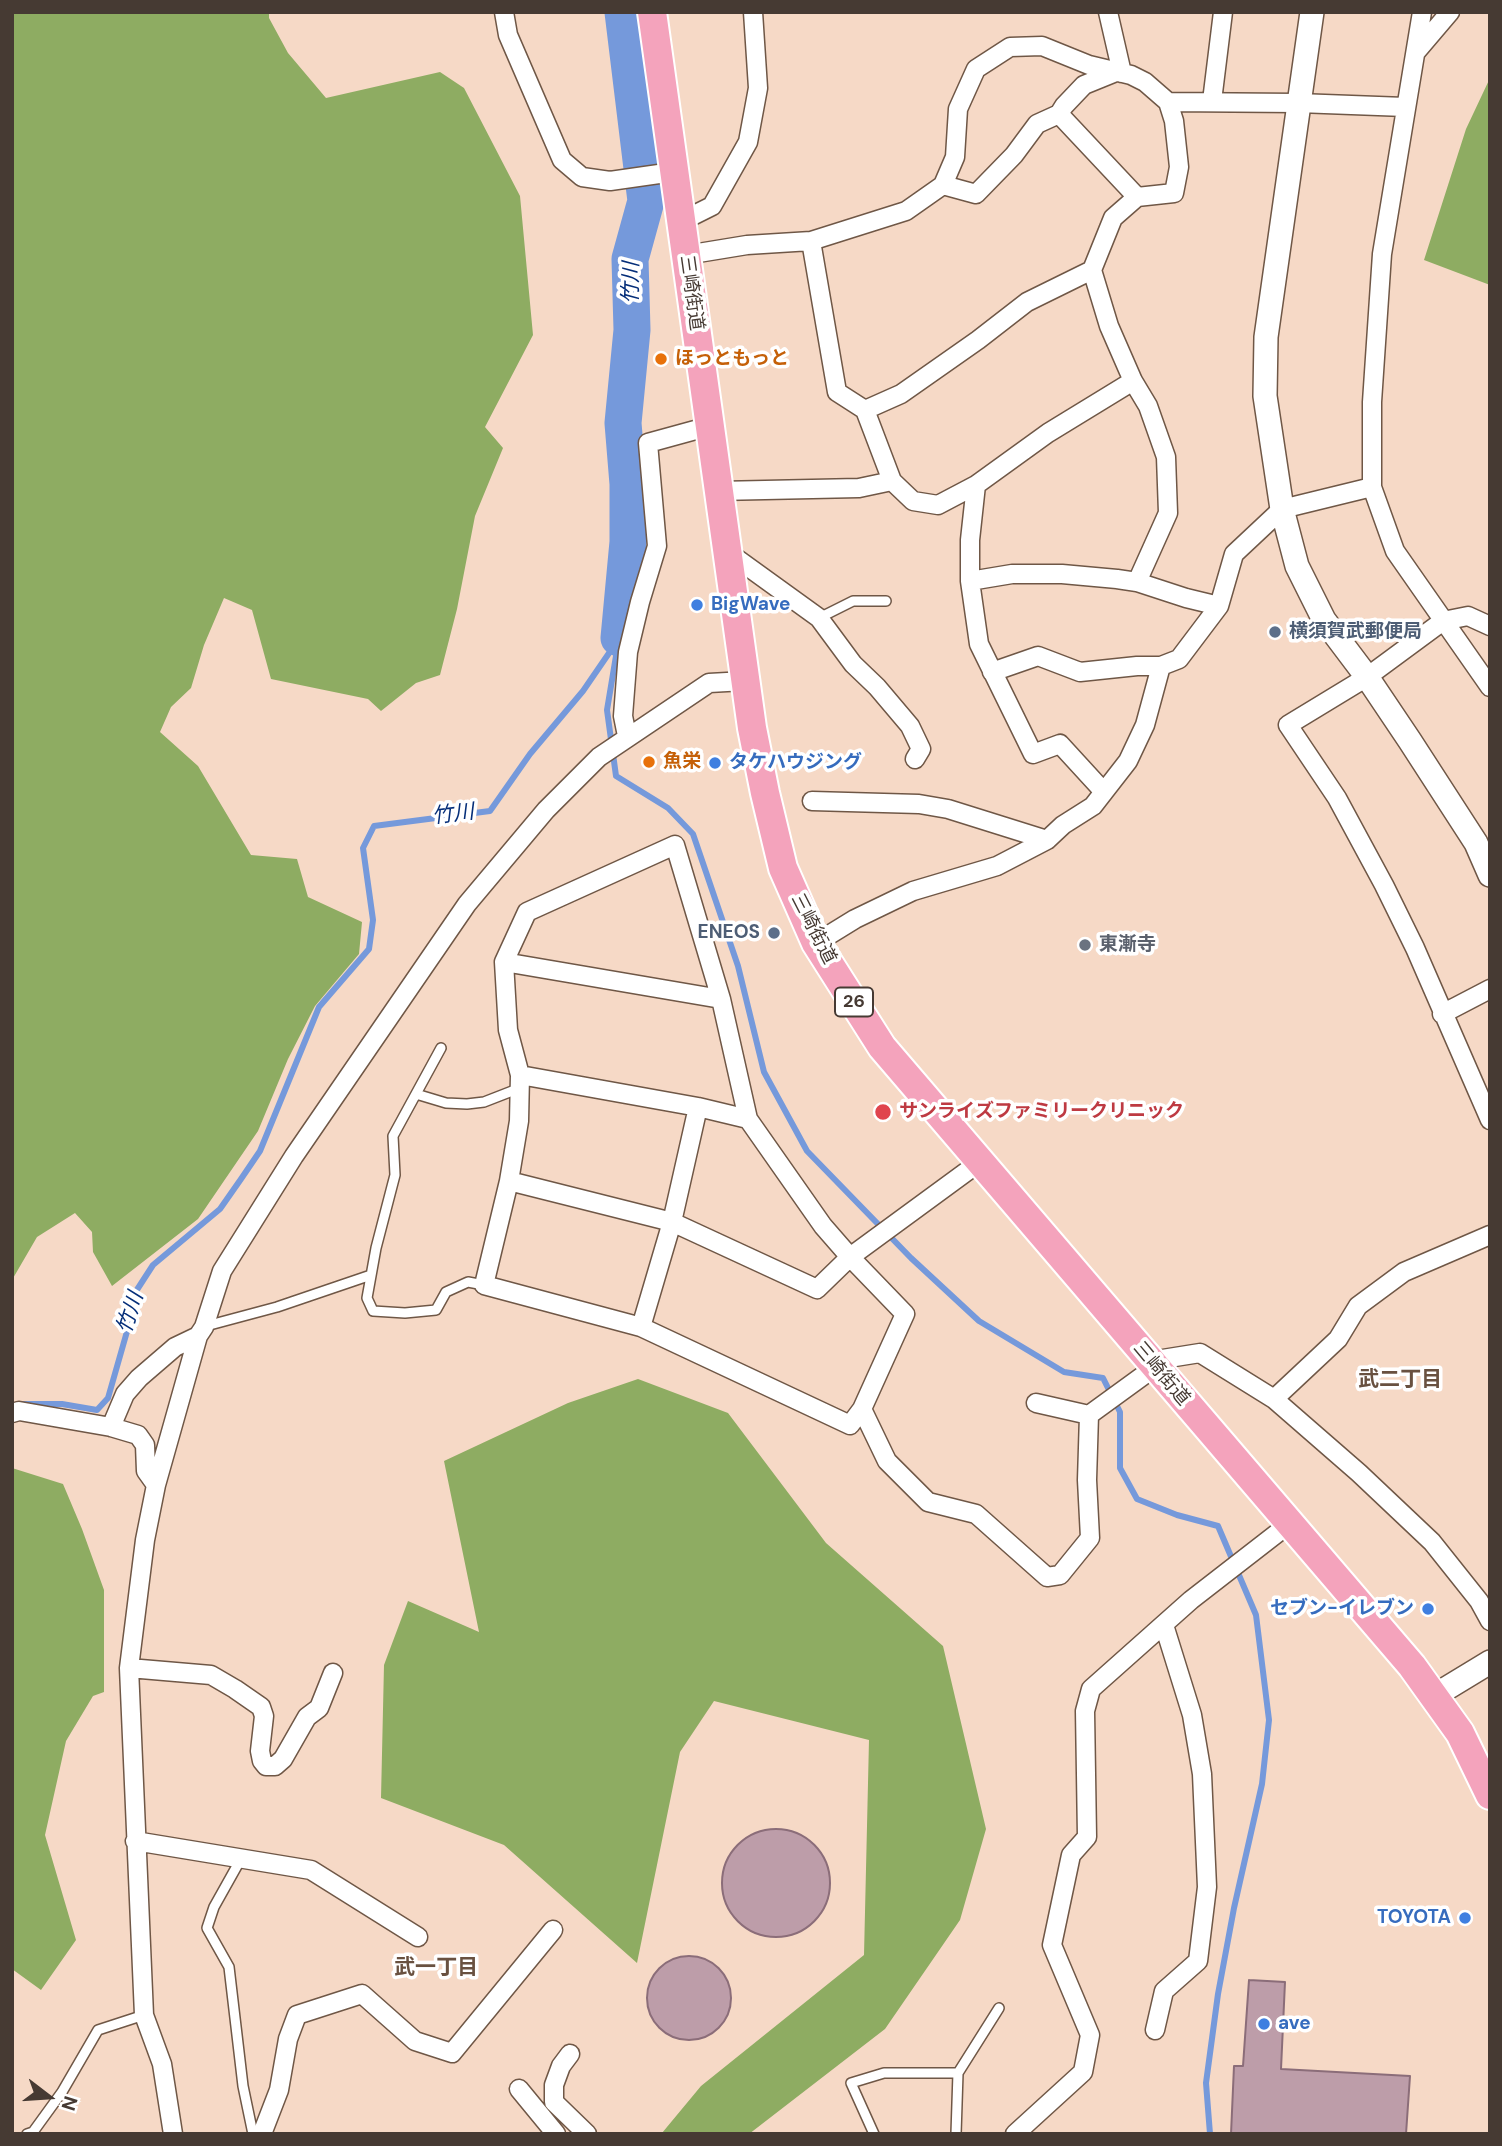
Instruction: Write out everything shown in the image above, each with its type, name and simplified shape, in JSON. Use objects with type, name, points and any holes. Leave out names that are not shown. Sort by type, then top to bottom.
[{"type":"main road","name":"三崎街道","points":[[652,12],[745,681],[765,793],[783,868],[816,943],[882,1047],[1412,1666],[1460,1732],[1490,1795]]},
{"type":"street","points":[[504,12],[508,35],[562,160],[582,177],[610,181],[673,172]]},
{"type":"street","points":[[680,222],[712,206],[748,142],[758,88],[753,12]]},
{"type":"street","points":[[1108,12],[1119,72]]},
{"type":"street","points":[[1212,101],[1223,12]]},
{"type":"street","points":[[1312,12],[1266,337],[1265,396],[1282,509],[1297,566],[1324,620],[1367,677],[1476,844],[1490,875]]},
{"type":"street","points":[[1422,12],[1382,254],[1372,402],[1372,487],[1395,551],[1490,687]]},
{"type":"street","points":[[1416,52],[1450,12]]},
{"type":"street","points":[[685,255],[747,245],[811,241],[906,211],[943,185],[955,158],[958,109],[976,69],[1010,47],[1042,46],[1089,65],[1145,82],[1168,102],[1174,121],[1179,167],[1174,193],[1137,197],[1114,218],[1092,270],[1109,326],[1133,381],[1148,406],[1166,457],[1168,513],[1137,582]]},
{"type":"street","points":[[943,185],[976,194],[1014,155],[1037,124],[1059,114],[1084,85],[1119,72]]},
{"type":"street","points":[[1168,102],[1405,107]]},
{"type":"street","points":[[1059,114],[1137,197]]},
{"type":"street","points":[[811,241],[837,392],[865,410],[892,481],[913,501],[938,505],[976,485],[1048,433],[1133,381]]},
{"type":"street","points":[[865,410],[901,394],[1027,302],[1092,270]]},
{"type":"street","points":[[627,736],[623,716],[628,652],[657,546],[648,443],[710,426]]},
{"type":"street","points":[[718,491],[859,488],[892,481]]},
{"type":"street","points":[[976,485],[970,540],[970,580],[979,644],[1033,754],[1060,744],[1104,792]]},
{"type":"street","points":[[992,672],[1038,656],[1080,672],[1161,666],[1179,659],[1219,606],[1234,554],[1282,509],[1372,487]]},
{"type":"street","points":[[729,553],[819,618],[853,664],[877,687],[910,726],[921,749],[915,759]]},
{"type":"street","points":[[970,580],[1012,574],[1062,574],[1137,582],[1219,606]]},
{"type":"street","points":[[1490,626],[1468,616],[1443,621],[1367,677],[1288,725],[1337,798],[1384,885],[1415,948],[1490,1120]]},
{"type":"street","points":[[816,943],[855,919],[913,891],[997,866],[1047,840],[1063,825],[1093,806],[1128,761],[1145,725],[1161,666]]},
{"type":"street","points":[[173,2134],[162,2064],[144,2015],[128,1668],[145,1540],[156,1485],[201,1331],[222,1271],[294,1156],[467,905],[546,810],[599,757],[627,736],[709,683],[745,681]]},
{"type":"street","points":[[812,801],[919,804],[948,809],[1047,840]]},
{"type":"street","points":[[675,845],[721,999],[748,1119],[823,1226],[905,1314],[862,1409],[850,1425],[641,1327],[484,1285],[509,1181],[519,1121],[520,1082],[508,1030],[504,962],[527,912],[675,845]]},
{"type":"street","points":[[504,962],[721,999]]},
{"type":"street","points":[[1442,1014],[1490,989]]},
{"type":"street","points":[[520,1082],[698,1107],[748,1119]]},
{"type":"street","points":[[641,1327],[672,1222],[698,1107]]},
{"type":"street","points":[[509,1181],[672,1222],[817,1289],[850,1257],[981,1161]]},
{"type":"street","points":[[1274,1399],[1338,1339],[1358,1306],[1404,1272],[1490,1235]]},
{"type":"street","points":[[111,1427],[125,1394],[139,1378],[175,1347],[201,1331]]},
{"type":"street","points":[[862,1409],[887,1461],[928,1502],[976,1514],[1046,1577],[1060,1575],[1090,1538],[1087,1480],[1089,1415],[1153,1364],[1200,1353],[1274,1399],[1359,1472],[1432,1542],[1479,1601],[1490,1621]]},
{"type":"street","points":[[1036,1403],[1089,1415]]},
{"type":"street","points":[[12,1413],[19,1410],[111,1427],[138,1435],[145,1445],[146,1471],[156,1485]]},
{"type":"street","points":[[1015,2134],[1083,2072],[1090,2035],[1052,1945],[1071,1855],[1087,1837],[1085,1710],[1091,1689],[1191,1600],[1289,1524]]},
{"type":"street","points":[[1155,2030],[1164,1991],[1198,1961],[1207,1887],[1202,1774],[1192,1715],[1164,1625]]},
{"type":"street","points":[[1434,1696],[1490,1662]]},
{"type":"street","points":[[128,1668],[211,1675],[261,1707],[264,1716],[260,1751],[266,1766],[275,1766],[283,1759],[307,1717],[319,1708],[333,1673]]},
{"type":"street","points":[[135,1842],[311,1870],[418,1937]]},
{"type":"street","points":[[262,2134],[279,2090],[288,2039],[297,2015],[362,1994],[415,2041],[452,2053],[553,1930]]},
{"type":"street","points":[[570,2054],[561,2066],[554,2085],[554,2102],[587,2134]]},
{"type":"street","points":[[519,2089],[556,2134]]},
{"type":"lane","points":[[819,618],[853,601],[886,601]]},
{"type":"lane","points":[[441,1048],[393,1136],[395,1175],[367,1298],[373,1311],[436,1310],[446,1292],[468,1282],[484,1285]]},
{"type":"lane","points":[[416,1094],[446,1103],[467,1104],[484,1102],[520,1082]]},
{"type":"lane","points":[[201,1331],[371,1275]]},
{"type":"lane","points":[[242,1857],[214,1907],[207,1928],[229,1967],[243,2086],[253,2134]]},
{"type":"lane","points":[[956,2134],[958,2073],[999,2008]]},
{"type":"lane","points":[[27,2134],[33,2132],[62,2092],[98,2030],[144,2015]]},
{"type":"lane","points":[[874,2134],[851,2083],[884,2073],[958,2073]]},
{"type":"green space","points":[[12,12],[269,12],[269,18],[288,53],[326,98],[440,72],[464,88],[520,196],[533,335],[485,427],[503,448],[475,516],[457,609],[440,675],[416,683],[381,711],[368,699],[271,679],[252,610],[224,598],[204,645],[191,688],[171,707],[160,732],[198,766],[251,855],[297,859],[308,897],[362,922],[359,954],[315,1006],[288,1059],[258,1131],[198,1219],[112,1286],[93,1252],[92,1232],[75,1213],[37,1237],[12,1280]]},
{"type":"green space","points":[[1490,78],[1490,285],[1424,260],[1466,129]]},
{"type":"green space","points":[[638,1379],[728,1413],[826,1543],[943,1646],[986,1829],[960,1920],[885,2029],[749,2134],[662,2133],[701,2086],[864,1955],[869,1740],[714,1701],[680,1752],[637,1963],[504,1845],[381,1798],[384,1665],[408,1601],[479,1632],[444,1461],[568,1403]]},
{"type":"green space","points":[[12,1468],[63,1484],[104,1590],[104,1692],[93,1696],[66,1741],[45,1835],[76,1940],[41,1990],[12,1969]]},
{"type":"building","points":[[776,1829],[797,1833],[814,1845],[826,1862],[830,1883],[826,1904],[814,1921],[797,1933],[776,1937],[755,1933],[738,1921],[726,1904],[722,1883],[726,1862],[738,1845],[755,1833]]},
{"type":"building","points":[[681,1956],[697,1956],[713,1963],[724,1974],[731,1990],[728,2014],[719,2028],[697,2040],[681,2040],[665,2033],[654,2022],[647,2006],[647,1990],[654,1974],[665,1963]]},
{"type":"building","name":"ave","points":[[1249,1980],[1285,1982],[1281,2069],[1410,2076],[1406,2134],[1231,2134],[1234,2066],[1243,2066]]},
{"type":"waterway","name":"竹川","points":[[619,638],[628,542],[628,484],[623,423],[632,330],[630,259],[646,201],[623,12]]},
{"type":"waterway","points":[[619,638],[607,710],[616,776],[668,808],[693,834],[738,966],[764,1072],[807,1151],[911,1258],[979,1321],[1064,1372],[1103,1378],[1120,1412],[1120,1468],[1137,1499],[1177,1515],[1218,1526],[1256,1615],[1269,1720],[1262,1784],[1218,1994],[1206,2083],[1210,2134]]},
{"type":"waterway","name":"竹川","points":[[20,1404],[62,1404],[97,1410],[108,1398],[128,1328],[131,1299],[153,1265],[220,1209],[260,1151],[319,1007],[369,949],[373,920],[363,848],[374,826],[490,811],[530,754],[583,691],[618,640]]},
{"type":"place","name":"ほっともっと","points":[[661,359]]},
{"type":"place","name":"BigWave","points":[[697,605]]},
{"type":"place","name":"横須賀武郵便局","points":[[1275,632]]},
{"type":"place","name":"魚栄","points":[[649,762]]},
{"type":"place","name":"タケハウジング","points":[[715,763]]},
{"type":"place","name":"ENEOS","points":[[774,933]]},
{"type":"place","name":"東漸寺","points":[[1085,945]]},
{"type":"place","name":"サンライズファミリークリニック","points":[[883,1112]]},
{"type":"place","name":"セブン-イレブン","points":[[1428,1609]]},
{"type":"place","name":"TOYOTA","points":[[1465,1918]]},
{"type":"place","name":"ave","points":[[1264,2024]]},
{"type":"district","name":"武二丁目","points":[[1400,1380]]},
{"type":"district","name":"武一丁目","points":[[436,1968]]}]
